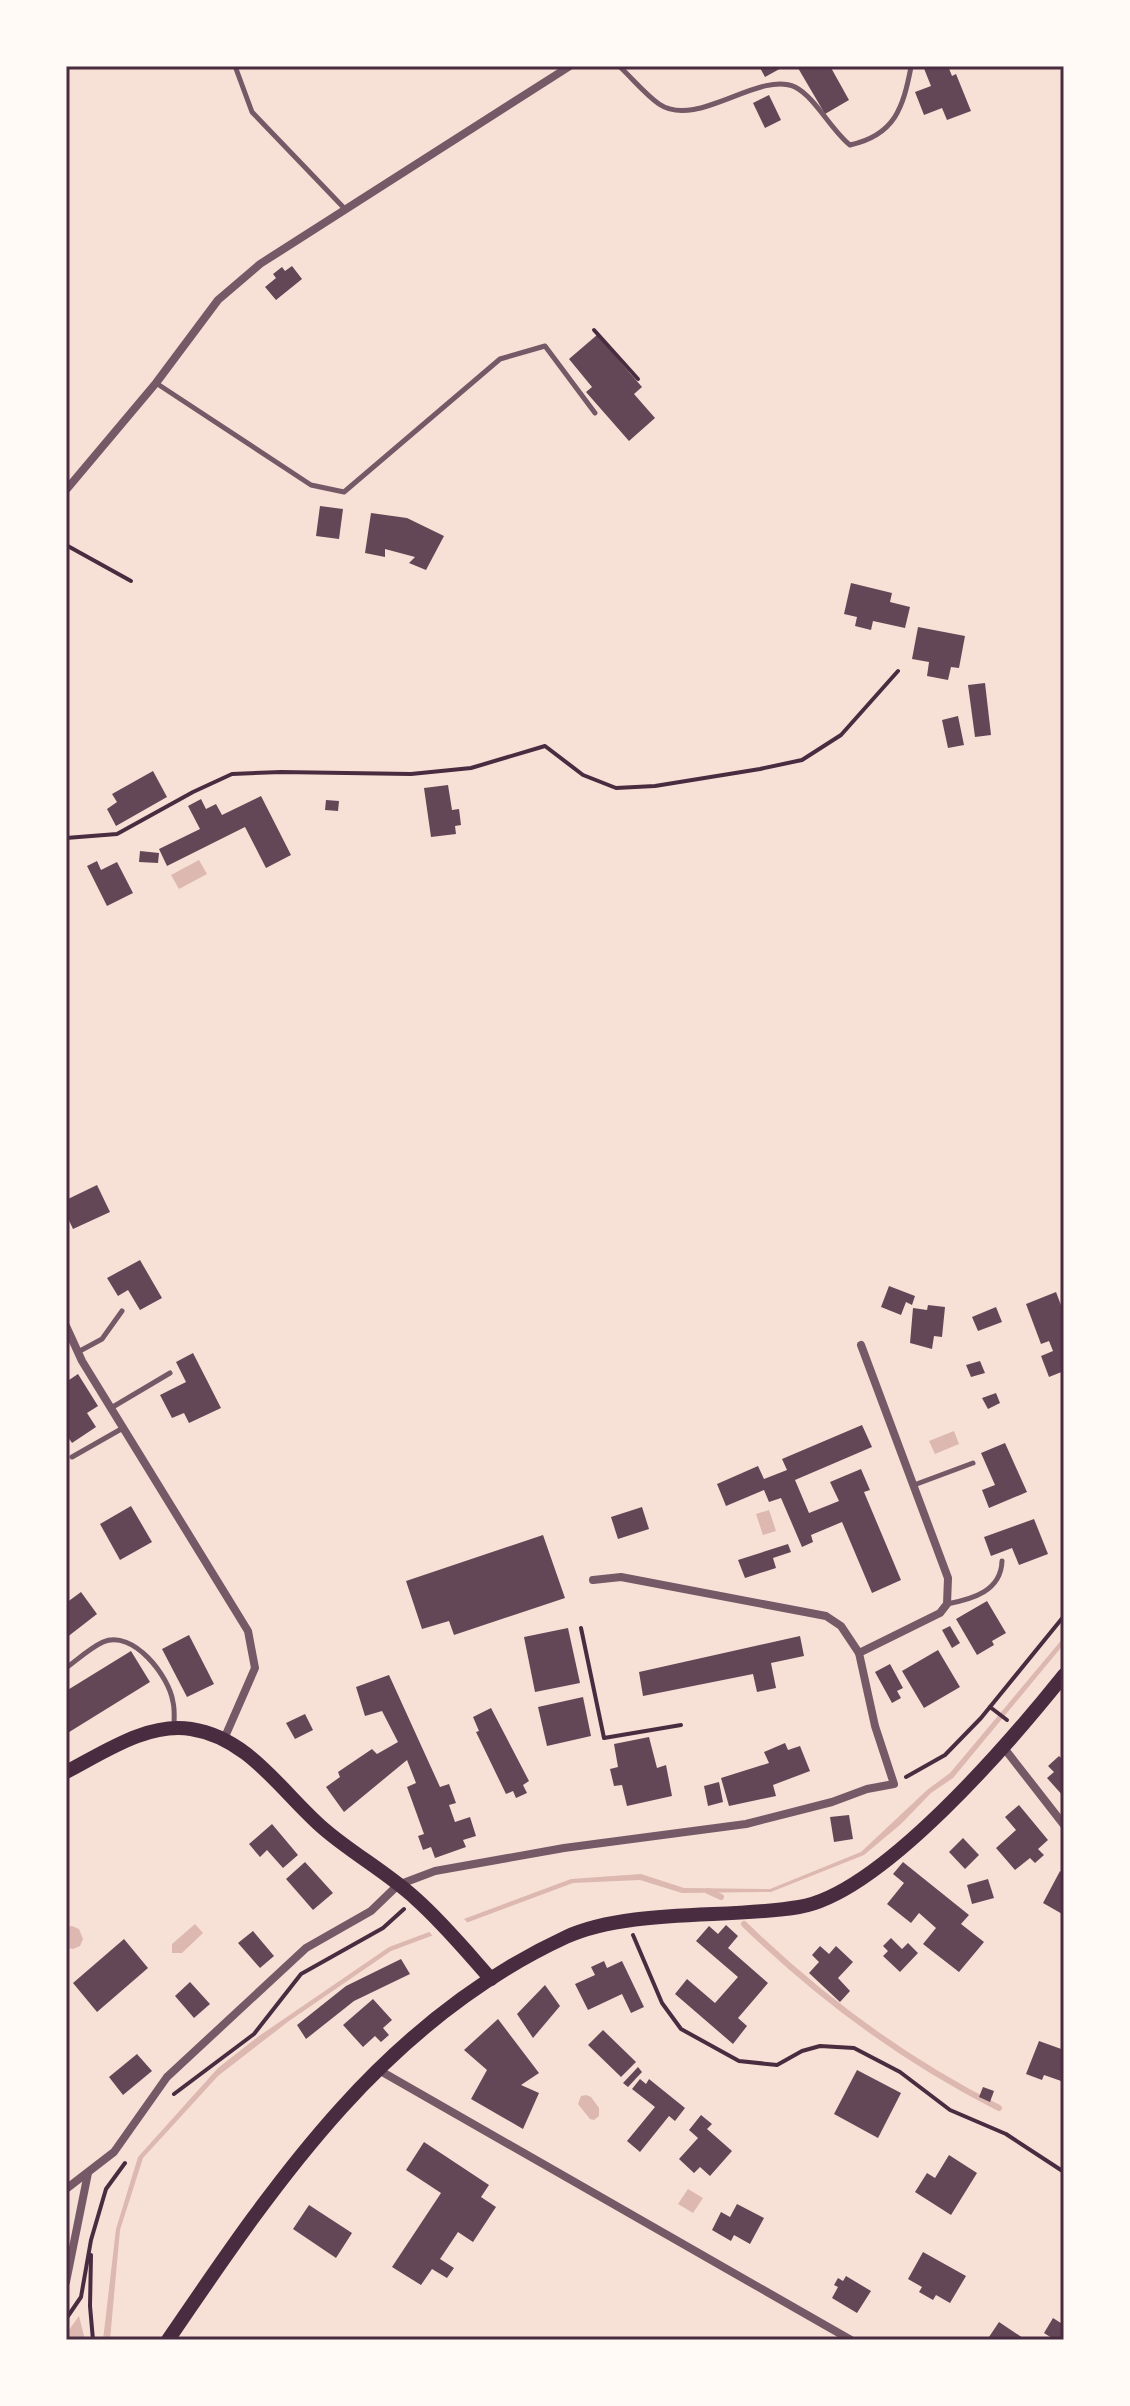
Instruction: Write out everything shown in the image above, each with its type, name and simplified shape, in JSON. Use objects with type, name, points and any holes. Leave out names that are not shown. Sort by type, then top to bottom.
[{"type":"main road","points":[[168,2340],[238,2238],[328,2121],[376,2069],[447,2009],[491,1979],[569,1936],[592,1928],[627,1921],[802,1907],[830,1896],[899,1850],[1004,1748],[1064,1675]]},
{"type":"main road","points":[[66,1772],[150,1732],[188,1728],[224,1739],[247,1753],[310,1818],[349,1851],[416,1898],[491,1979]]},
{"type":"street","points":[[66,490],[156,383],[218,300],[260,264],[570,66]]},
{"type":"street","points":[[67,1329],[111,1408],[248,1631],[255,1668],[224,1739]]},
{"type":"street","points":[[859,1653],[940,1613],[947,1604],[948,1578],[861,1345]]},
{"type":"street","points":[[66,2189],[114,2152],[167,2077],[306,1948],[371,1911],[398,1885],[435,1871],[564,1848],[746,1824],[894,1784],[875,1726],[859,1653],[841,1626],[826,1616],[621,1577],[593,1580]]},
{"type":"street","points":[[1004,1748],[1064,1825]]},
{"type":"street","points":[[376,2069],[851,2340]]},
{"type":"street","points":[[66,2282],[88,2172]]},
{"type":"lane","points":[[235,66],[252,112],[345,210]]},
{"type":"lane","points":[[619,66],[661,105],[680,111],[700,108],[753,90],[784,84],[798,88],[850,145],[885,132],[905,95],[911,67]]},
{"type":"lane","points":[[156,383],[311,485],[344,492],[500,359],[545,346],[595,413]]},
{"type":"lane","points":[[78,1352],[102,1339],[122,1311]]},
{"type":"lane","points":[[111,1408],[170,1373]]},
{"type":"lane","points":[[72,1457],[123,1428]]},
{"type":"lane","points":[[912,1486],[973,1463]]},
{"type":"lane","points":[[947,1604],[970,1600],[989,1590],[1002,1573],[1002,1561]]},
{"type":"lane","points":[[66,1668],[104,1641],[115,1640],[136,1646],[155,1665],[173,1699],[174,1729]]},
{"type":"path","points":[[594,330],[638,379]]},
{"type":"path","points":[[66,545],[131,581]]},
{"type":"path","points":[[66,838],[117,834],[232,774],[411,774],[471,768],[545,746],[583,775],[616,788],[655,786],[760,769],[802,760],[841,735],[898,671]]},
{"type":"path","points":[[894,1784],[945,1755],[992,1709],[1064,1616]]},
{"type":"path","points":[[581,1628],[604,1738],[681,1725]]},
{"type":"path","points":[[992,1709],[1010,1722]]},
{"type":"path","points":[[167,2105],[175,2093],[254,2034],[301,1974],[383,1928],[416,1898]]},
{"type":"path","points":[[627,1921],[662,2003],[681,2029],[739,2061],[758,2065],[777,2065],[802,2051],[820,2046],[854,2048],[900,2072],[950,2110],[1006,2134],[1064,2172]]},
{"type":"path","points":[[66,2319],[81,2297],[91,2240],[106,2189],[132,2153]]},
{"type":"path","points":[[91,2240],[93,2340]]},
{"type":"shaded area","points":[[199,860],[207,874],[179,889],[171,875]]},
{"type":"shaded area","points":[[954,1431],[959,1444],[935,1454],[929,1441]]},
{"type":"shaded area","points":[[769,1510],[776,1531],[763,1535],[756,1514]]},
{"type":"shaded area","points":[[1064,1637],[1064,1644],[953,1778],[931,1793],[864,1855],[771,1892],[682,1893],[640,1880],[573,1883],[391,1951],[289,2021],[218,2076],[143,2158],[120,2230],[110,2340],[103,2340],[116,2229],[138,2157],[218,2068],[259,2036],[389,1947],[571,1879],[641,1874],[684,1888],[770,1889],[861,1852],[927,1790],[950,1773]]},
{"type":"shaded area","points":[[195,1924],[203,1933],[182,1953],[172,1953],[172,1944]]},
{"type":"shaded area","points":[[66,1927],[79,1929],[83,1939],[80,1946],[73,1949],[66,1948]]},
{"type":"shaded area","points":[[586,2095],[599,2108],[599,2116],[594,2120],[578,2104],[581,2096]]},
{"type":"shaded area","points":[[688,2189],[703,2198],[693,2213],[678,2204]]},
{"type":"shaded area","points":[[79,2316],[85,2340],[66,2340],[66,2334]]},
{"type":"pier","points":[[461,1916],[470,1925],[435,1939],[427,1929]]},
{"type":"building","points":[[759,66],[785,66],[765,77]]},
{"type":"building","points":[[830,66],[849,100],[825,114],[798,68]]},
{"type":"building","points":[[923,66],[948,66],[952,76],[956,74],[971,111],[947,120],[942,108],[924,115],[915,92],[931,86]]},
{"type":"building","points":[[769,95],[781,120],[765,128],[753,103]]},
{"type":"building","points":[[292,266],[302,279],[276,300],[265,287],[276,278],[273,274],[282,267],[285,271]]},
{"type":"building","points":[[597,335],[642,387],[634,394],[655,418],[629,441],[586,392],[592,387],[569,359]]},
{"type":"building","points":[[320,506],[343,509],[339,539],[316,536]]},
{"type":"building","points":[[371,513],[407,518],[444,536],[426,570],[409,563],[415,557],[385,549],[385,557],[365,553]]},
{"type":"building","points":[[851,583],[892,593],[890,602],[910,607],[905,628],[873,621],[871,630],[855,626],[857,617],[844,614]]},
{"type":"building","points":[[918,627],[965,636],[959,668],[951,667],[948,680],[927,676],[929,662],[912,659]]},
{"type":"building","points":[[985,683],[991,735],[975,737],[968,685]]},
{"type":"building","points":[[958,716],[964,745],[948,748],[942,720]]},
{"type":"building","points":[[153,771],[167,797],[116,826],[107,809],[117,802],[112,794]]},
{"type":"building","points":[[448,785],[452,810],[459,809],[461,825],[455,826],[456,834],[431,837],[424,788]]},
{"type":"building","points":[[261,796],[291,855],[266,868],[245,827],[167,866],[159,849],[200,829],[188,806],[201,799],[206,809],[216,804],[222,815]]},
{"type":"building","points":[[326,800],[339,801],[338,811],[325,810]]},
{"type":"building","points":[[140,851],[159,853],[158,863],[139,862]]},
{"type":"building","points":[[97,861],[101,870],[117,862],[133,893],[107,906],[87,866]]},
{"type":"building","points":[[97,1185],[110,1212],[73,1229],[66,1214],[66,1200]]},
{"type":"building","points":[[140,1260],[162,1298],[140,1310],[128,1290],[118,1296],[107,1278]]},
{"type":"building","points":[[889,1286],[915,1296],[912,1305],[906,1302],[901,1315],[881,1307]]},
{"type":"building","points":[[1056,1292],[1064,1313],[1064,1371],[1049,1377],[1041,1356],[1053,1351],[1049,1341],[1041,1344],[1026,1304]]},
{"type":"building","points":[[928,1305],[945,1307],[942,1337],[934,1336],[932,1349],[910,1343],[913,1308],[927,1310]]},
{"type":"building","points":[[996,1307],[1002,1322],[978,1331],[972,1317]]},
{"type":"building","points":[[193,1353],[221,1408],[189,1423],[184,1413],[172,1418],[160,1395],[186,1382],[176,1362]]},
{"type":"building","points":[[980,1361],[985,1373],[971,1377],[966,1365]]},
{"type":"building","points":[[78,1374],[98,1406],[87,1413],[96,1427],[72,1443],[66,1434],[66,1382]]},
{"type":"building","points":[[996,1393],[1000,1403],[988,1409],[982,1398]]},
{"type":"building","points":[[862,1425],[872,1447],[795,1480],[809,1513],[839,1501],[830,1482],[861,1469],[870,1490],[864,1492],[901,1580],[872,1593],[842,1522],[811,1535],[813,1542],[802,1547],[781,1498],[769,1502],[764,1490],[726,1506],[717,1484],[758,1466],[764,1479],[787,1470],[782,1459]]},
{"type":"building","points":[[1005,1443],[1027,1492],[989,1508],[982,1490],[995,1485],[981,1453]]},
{"type":"building","points":[[131,1506],[152,1542],[120,1560],[100,1524]]},
{"type":"building","points":[[642,1507],[649,1529],[618,1539],[611,1517]]},
{"type":"building","points":[[1034,1519],[1048,1554],[1019,1565],[1012,1548],[991,1556],[984,1537]]},
{"type":"building","points":[[543,1535],[565,1598],[454,1635],[449,1621],[422,1629],[406,1581]]},
{"type":"building","points":[[788,1544],[791,1552],[773,1558],[776,1568],[745,1578],[738,1560]]},
{"type":"building","points":[[81,1592],[97,1614],[66,1638],[66,1603]]},
{"type":"building","points":[[987,1601],[1006,1633],[977,1655],[956,1619]]},
{"type":"building","points":[[950,1626],[960,1643],[952,1648],[942,1630]]},
{"type":"building","points":[[568,1628],[580,1683],[535,1692],[524,1637]]},
{"type":"building","points":[[189,1635],[214,1684],[187,1697],[162,1649]]},
{"type":"building","points":[[800,1636],[804,1656],[771,1663],[776,1688],[757,1692],[753,1674],[643,1696],[639,1672]]},
{"type":"building","points":[[938,1650],[960,1687],[924,1708],[902,1671]]},
{"type":"building","points":[[131,1651],[150,1682],[66,1734],[66,1691]]},
{"type":"building","points":[[890,1664],[903,1688],[897,1691],[901,1698],[892,1703],[875,1672]]},
{"type":"building","points":[[389,1675],[440,1787],[449,1784],[456,1803],[449,1805],[455,1822],[470,1817],[476,1836],[463,1840],[466,1847],[435,1858],[431,1847],[423,1850],[418,1836],[424,1834],[407,1787],[416,1783],[407,1760],[344,1812],[326,1787],[340,1777],[338,1772],[372,1749],[377,1754],[398,1742],[382,1711],[365,1716],[356,1687]]},
{"type":"building","points":[[583,1697],[591,1736],[547,1746],[538,1707]]},
{"type":"building","points":[[491,1708],[529,1781],[523,1785],[527,1793],[516,1798],[513,1791],[506,1794],[476,1732],[479,1731],[473,1717]]},
{"type":"building","points":[[305,1714],[313,1730],[295,1739],[286,1723]]},
{"type":"building","points":[[649,1737],[657,1768],[666,1765],[672,1796],[627,1806],[622,1785],[614,1786],[610,1769],[618,1767],[614,1744]]},
{"type":"building","points":[[785,1743],[788,1750],[800,1746],[810,1771],[773,1785],[776,1796],[729,1806],[721,1778],[769,1763],[764,1752]]},
{"type":"building","points":[[1059,1756],[1064,1761],[1064,1797],[1047,1778],[1054,1772],[1048,1766]]},
{"type":"building","points":[[719,1782],[723,1802],[708,1806],[704,1786]]},
{"type":"building","points":[[1019,1805],[1048,1840],[1038,1849],[1044,1855],[1035,1863],[1030,1858],[1015,1870],[996,1848],[1016,1830],[1005,1817]]},
{"type":"building","points":[[849,1815],[853,1839],[834,1842],[830,1817]]},
{"type":"building","points":[[272,1824],[298,1855],[283,1868],[267,1850],[260,1857],[249,1844]]},
{"type":"building","points":[[963,1838],[979,1855],[965,1869],[949,1852]]},
{"type":"building","points":[[305,1862],[333,1893],[313,1910],[286,1879]]},
{"type":"building","points":[[903,1862],[969,1915],[961,1924],[984,1942],[959,1972],[923,1944],[936,1928],[919,1913],[911,1923],[887,1904],[904,1883],[893,1874]]},
{"type":"building","points":[[1060,1871],[1064,1874],[1064,1915],[1043,1903]]},
{"type":"building","points":[[988,1879],[994,1898],[972,1904],[967,1885]]},
{"type":"building","points":[[726,1925],[738,1936],[728,1948],[768,1983],[738,2018],[747,2026],[733,2044],[675,1994],[687,1979],[715,2003],[738,1977],[696,1941],[709,1926],[718,1934]]},
{"type":"building","points":[[253,1931],[274,1956],[260,1968],[238,1943]]},
{"type":"building","points":[[891,1938],[902,1949],[908,1943],[918,1953],[900,1972],[883,1956],[888,1951],[883,1946]]},
{"type":"building","points":[[124,1939],[148,1968],[97,2012],[73,1983]]},
{"type":"building","points":[[820,1946],[829,1954],[836,1946],[853,1962],[838,1978],[850,1991],[840,2002],[809,1973],[819,1962],[812,1955]]},
{"type":"building","points":[[401,1959],[410,1974],[354,2001],[306,2039],[297,2025],[346,1986]]},
{"type":"building","points":[[604,1961],[607,1968],[622,1961],[644,2007],[631,2013],[622,1994],[588,2010],[575,1984],[595,1975],[591,1967]]},
{"type":"building","points":[[190,1982],[210,2004],[194,2018],[175,1996]]},
{"type":"building","points":[[545,1985],[560,2006],[533,2038],[517,2014]]},
{"type":"building","points":[[373,1999],[392,2020],[383,2028],[389,2035],[381,2042],[375,2036],[363,2047],[343,2025]]},
{"type":"building","points":[[498,2019],[539,2073],[521,2085],[539,2093],[523,2129],[471,2099],[487,2070],[464,2050]]},
{"type":"building","points":[[603,2030],[636,2062],[621,2077],[588,2045]]},
{"type":"building","points":[[1039,2041],[1064,2050],[1064,2082],[1044,2075],[1042,2080],[1026,2074]]},
{"type":"building","points":[[137,2054],[152,2071],[123,2095],[109,2077]]},
{"type":"building","points":[[638,2067],[642,2072],[628,2087],[623,2083]]},
{"type":"building","points":[[857,2070],[901,2093],[878,2138],[834,2114]]},
{"type":"building","points":[[640,2079],[646,2084],[649,2079],[685,2108],[675,2121],[669,2116],[640,2152],[627,2141],[655,2107],[632,2089]]},
{"type":"building","points":[[983,2087],[994,2091],[990,2102],[979,2097]]},
{"type":"building","points":[[701,2115],[712,2124],[707,2129],[732,2151],[710,2176],[700,2167],[694,2173],[679,2159],[698,2138],[689,2130]]},
{"type":"building","points":[[424,2142],[489,2185],[481,2197],[496,2207],[473,2242],[458,2232],[440,2259],[454,2268],[447,2278],[432,2269],[421,2285],[392,2267],[441,2193],[406,2170]]},
{"type":"building","points":[[949,2155],[977,2173],[951,2215],[915,2192],[927,2173],[935,2178]]},
{"type":"building","points":[[737,2204],[764,2218],[750,2244],[734,2235],[731,2241],[712,2230],[721,2212],[730,2217]]},
{"type":"building","points":[[309,2205],[352,2233],[336,2258],[293,2229]]},
{"type":"building","points":[[923,2252],[966,2276],[950,2303],[936,2295],[933,2300],[919,2292],[922,2287],[908,2279]]},
{"type":"building","points":[[846,2276],[871,2291],[857,2313],[832,2298],[838,2287],[834,2285],[838,2278],[843,2281]]},
{"type":"building","points":[[1053,2318],[1064,2325],[1064,2340],[1055,2340],[1044,2333]]},
{"type":"building","points":[[999,2322],[1026,2340],[987,2340]]},
{"type":"waterway","points":[[708,1891],[721,1897]]},
{"type":"waterway","points":[[744,1924],[802,1977],[865,2026],[930,2070],[999,2108]]}]
